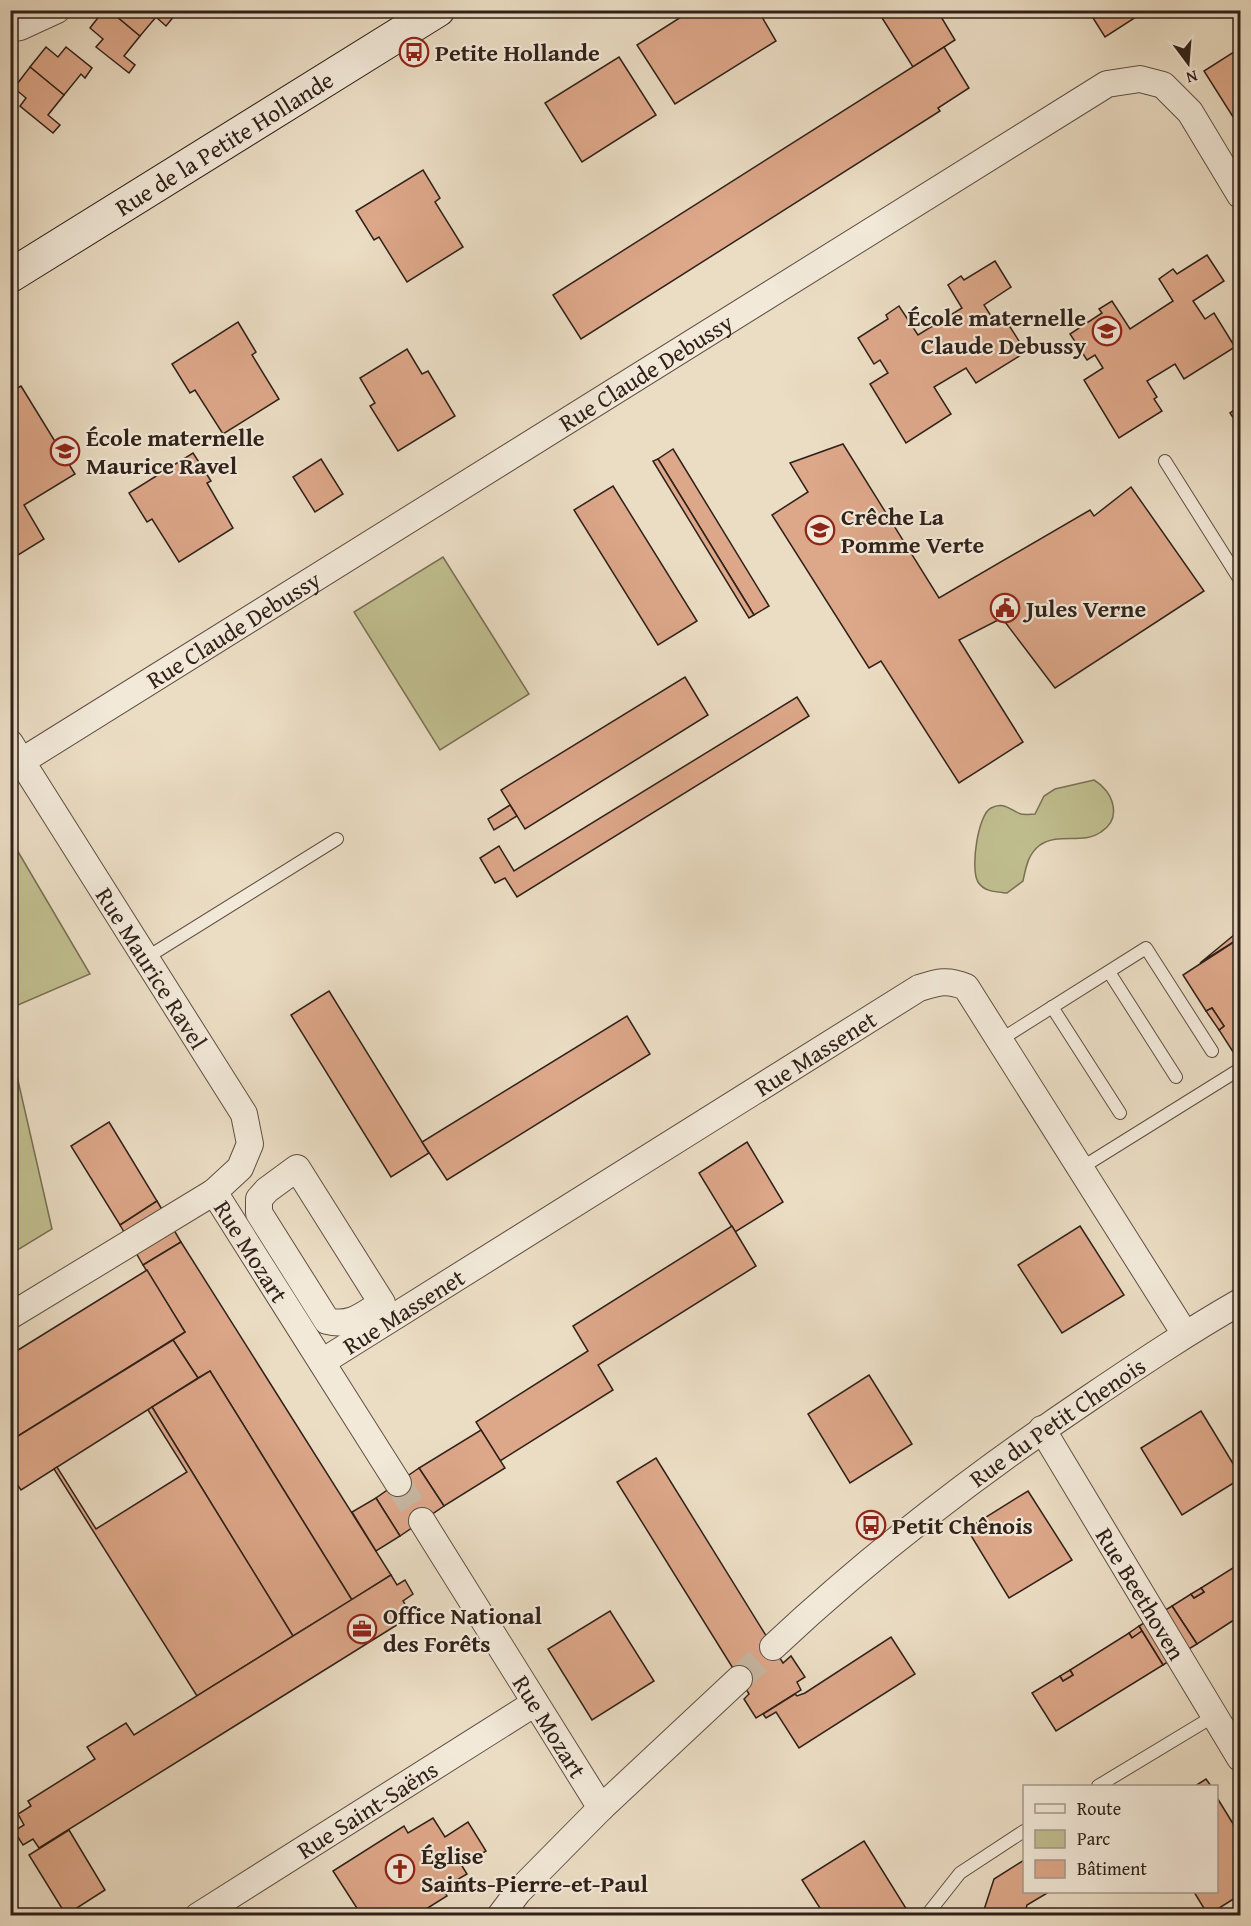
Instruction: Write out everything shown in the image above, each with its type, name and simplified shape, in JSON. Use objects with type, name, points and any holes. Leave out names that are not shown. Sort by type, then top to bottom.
[{"type":"street","points":[[10,29],[20,27],[57,10]]},
{"type":"street","name":"Rue de la Petite Hollande","points":[[10,276],[438,10]]},
{"type":"street","name":"Rue Claude Debussy","points":[[16,752],[1107,84],[1140,79],[1163,85],[1190,112],[1240,195]]},
{"type":"street","name":"Rue Maurice Ravel","points":[[16,752],[244,1114],[250,1144],[240,1168],[214,1192]]},
{"type":"street","name":"Rue Massenet","points":[[322,1362],[919,988],[952,981],[966,987],[1185,1334]]},
{"type":"street","points":[[297,1168],[382,1303],[349,1323],[327,1322],[259,1213],[259,1199],[267,1190],[297,1168]]},
{"type":"street","name":"Rue Mozart","points":[[10,1316],[214,1192],[398,1483]]},
{"type":"street","name":"Rue du Petit Chenois","points":[[773,1647],[809,1613],[979,1474],[1042,1429],[1185,1334],[1240,1302]]},
{"type":"street","name":"Rue Beethoven","points":[[1042,1429],[1240,1758]]},
{"type":"street","name":"Rue Mozart","points":[[422,1521],[601,1808]]},
{"type":"street","points":[[500,1916],[518,1892],[601,1808],[739,1679]]},
{"type":"street","name":"Rue Saint-Saëns","points":[[198,1916],[536,1703]]},
{"type":"lane","points":[[1165,461],[1240,580]]},
{"type":"lane","points":[[146,958],[337,839]]},
{"type":"lane","points":[[1000,1040],[1146,948],[1212,1051]]},
{"type":"lane","points":[[1109,972],[1176,1077]]},
{"type":"lane","points":[[1052,1007],[1120,1113]]},
{"type":"lane","points":[[1081,1168],[1240,1069]]},
{"type":"lane","points":[[1100,1785],[1214,1716]]},
{"type":"lane","points":[[926,1916],[960,1873],[1023,1832]]},
{"type":"green space","points":[[443,557],[529,694],[440,750],[354,612]]},
{"type":"green space","points":[[1094,780],[1106,791],[1113,805],[1112,820],[1108,826],[1094,836],[1055,839],[1040,845],[1030,857],[1023,881],[1007,893],[991,891],[978,882],[975,854],[979,831],[986,812],[1000,805],[1021,814],[1035,814],[1044,796],[1055,789]]},
{"type":"green space","points":[[10,838],[90,974],[11,1008],[10,1008]]},
{"type":"green space","points":[[10,1050],[52,1229],[11,1254]]},
{"type":"building","points":[[104,10],[109,10],[140,36],[124,56],[135,65],[129,73],[96,47],[103,39],[90,28]]},
{"type":"building","points":[[109,10],[169,10],[175,15],[166,26],[156,17],[140,36]]},
{"type":"building","points":[[692,10],[758,10],[776,41],[675,104],[637,45]]},
{"type":"building","points":[[877,10],[937,10],[955,40],[913,67]]},
{"type":"building","points":[[1088,10],[1147,10],[1105,37]]},
{"type":"building","points":[[46,47],[58,57],[66,47],[92,68],[85,78],[81,74],[64,95],[30,67]]},
{"type":"building","points":[[944,47],[969,88],[938,108],[940,111],[581,339],[553,295]]},
{"type":"building","points":[[1240,48],[1240,128],[1204,71]]},
{"type":"building","points":[[619,57],[656,115],[582,162],[545,103]]},
{"type":"building","points":[[30,67],[64,95],[48,115],[60,125],[53,133],[20,106],[26,98],[14,88]]},
{"type":"building","points":[[423,170],[440,198],[435,202],[463,247],[407,282],[379,237],[374,240],[356,211]]},
{"type":"building","points":[[1207,255],[1224,281],[1193,301],[1205,319],[1214,313],[1235,347],[1184,379],[1175,364],[1147,381],[1162,411],[1119,438],[1084,380],[1103,368],[1095,355],[1087,360],[1070,334],[1102,313],[1099,309],[1112,301],[1130,329],[1173,301],[1159,279],[1173,269],[1177,274]]},
{"type":"building","points":[[995,261],[1011,287],[984,305],[996,324],[1005,319],[1026,352],[976,383],[966,368],[934,387],[951,414],[906,443],[870,384],[888,373],[880,360],[874,364],[858,338],[888,319],[886,315],[899,306],[918,335],[962,308],[948,285],[961,276],[964,280]]},
{"type":"building","points":[[238,322],[256,352],[252,355],[279,399],[223,434],[195,390],[190,393],[172,364]]},
{"type":"building","points":[[407,349],[422,374],[428,371],[455,416],[398,451],[370,406],[375,403],[360,378]]},
{"type":"building","points":[[21,386],[75,474],[24,505],[44,539],[10,560],[10,392]]},
{"type":"building","points":[[1240,406],[1240,428],[1230,413]]},
{"type":"building","name":"Jules Verne","points":[[843,444],[939,598],[1090,510],[1094,516],[1131,487],[1204,591],[1055,688],[1002,618],[959,640],[1023,742],[959,783],[881,661],[869,668],[772,515],[808,492],[790,463]]},
{"type":"building","points":[[673,449],[769,606],[754,615],[658,459]]},
{"type":"building","points":[[193,453],[211,481],[207,483],[233,528],[179,562],[152,519],[147,522],[129,493]]},
{"type":"building","points":[[321,459],[343,494],[315,512],[293,477]]},
{"type":"building","points":[[658,459],[754,615],[749,618],[653,461]]},
{"type":"building","points":[[613,486],[697,621],[658,645],[574,510]]},
{"type":"building","points":[[685,677],[708,715],[525,829],[501,790]]},
{"type":"building","points":[[797,697],[809,716],[517,897],[505,878],[495,883],[480,858],[499,846],[514,871]]},
{"type":"building","points":[[510,805],[517,816],[494,830],[488,819]]},
{"type":"building","points":[[1240,930],[1240,938],[1200,963]]},
{"type":"building","points":[[1240,938],[1240,1051],[1235,1055],[1219,1030],[1224,1026],[1212,1008],[1206,1011],[1183,975]]},
{"type":"building","points":[[329,991],[429,1153],[391,1177],[291,1015]]},
{"type":"building","points":[[1212,1008],[1224,1026],[1219,1030],[1206,1011]]},
{"type":"building","points":[[627,1016],[650,1054],[447,1180],[422,1142]]},
{"type":"building","points":[[109,1122],[157,1201],[120,1225],[71,1146]]},
{"type":"building","points":[[747,1142],[783,1202],[735,1232],[699,1173]]},
{"type":"building","points":[[157,1201],[181,1242],[143,1265],[120,1225]]},
{"type":"building","points":[[732,1226],[756,1266],[598,1365],[613,1390],[500,1461],[476,1422],[588,1351],[573,1326]]},
{"type":"building","points":[[1080,1226],[1124,1295],[1062,1333],[1018,1265]]},
{"type":"building","points":[[181,1242],[391,1575],[352,1600],[210,1371],[198,1378],[173,1340],[185,1332],[143,1265]]},
{"type":"building","points":[[147,1270],[185,1332],[10,1441],[10,1355]]},
{"type":"building","points":[[173,1340],[198,1378],[21,1490],[10,1474],[10,1441]]},
{"type":"building","points":[[210,1371],[352,1600],[293,1636],[152,1407]]},
{"type":"building","points":[[869,1375],[912,1444],[850,1483],[808,1414]]},
{"type":"building","points":[[152,1407],[293,1636],[197,1696],[54,1469],[57,1467],[96,1529],[187,1472],[148,1410]]},
{"type":"building","points":[[1201,1411],[1240,1475],[1240,1479],[1182,1515],[1141,1448]]},
{"type":"building","points":[[481,1430],[505,1468],[444,1506],[419,1468]]},
{"type":"building","points":[[656,1458],[783,1663],[791,1656],[805,1677],[797,1682],[801,1690],[756,1718],[744,1699],[749,1694],[617,1482]]},
{"type":"building","points":[[419,1468],[444,1506],[400,1536],[376,1498]]},
{"type":"building","points":[[1028,1491],[1072,1560],[1009,1598],[967,1529]]},
{"type":"building","points":[[376,1498],[400,1536],[376,1551],[352,1512]]},
{"type":"building","points":[[1236,1566],[1240,1573],[1240,1616],[1197,1644],[1172,1606],[1191,1594],[1194,1598],[1204,1592],[1201,1588]]},
{"type":"building","points":[[391,1575],[397,1585],[405,1580],[413,1594],[403,1601],[410,1612],[397,1619],[400,1623],[39,1848],[33,1839],[23,1845],[14,1831],[24,1825],[18,1814],[31,1806],[28,1801],[95,1759],[87,1747],[126,1723],[134,1735]]},
{"type":"building","points":[[1201,1588],[1204,1592],[1194,1598],[1191,1594]]},
{"type":"building","points":[[1172,1606],[1197,1644],[1163,1665],[1139,1626]]},
{"type":"building","points":[[610,1611],[654,1681],[592,1720],[548,1649]]},
{"type":"building","points":[[1139,1626],[1142,1631],[1132,1638],[1129,1633]]},
{"type":"building","points":[[1142,1631],[1163,1665],[1056,1731],[1032,1693],[1060,1676],[1063,1681],[1073,1675],[1070,1670],[1129,1633],[1132,1638]]},
{"type":"building","points":[[891,1637],[915,1674],[799,1748],[776,1712],[766,1718],[763,1714],[795,1694],[797,1696],[805,1693]]},
{"type":"building","points":[[1070,1670],[1073,1675],[1063,1681],[1060,1676]]},
{"type":"building","points":[[1206,1779],[1210,1785],[1197,1785]]},
{"type":"building","points":[[1218,1799],[1240,1835],[1240,1895],[1208,1915],[1195,1893],[1218,1893]]},
{"type":"building","name":"Église Saints-Pierre-et-Paul","points":[[433,1818],[445,1837],[468,1822],[486,1851],[462,1866],[467,1874],[443,1888],[447,1896],[426,1909],[430,1914],[427,1916],[362,1916],[333,1871],[404,1826],[408,1833]]},
{"type":"building","points":[[69,1830],[105,1890],[66,1915],[29,1855]]},
{"type":"building","points":[[864,1841],[907,1910],[899,1916],[825,1916],[802,1880]]},
{"type":"building","points":[[1023,1861],[1023,1893],[1047,1893],[1027,1905],[1024,1916],[982,1916],[994,1879]]},
{"type":"tunnel","points":[[398,1483],[422,1521]]},
{"type":"tunnel","points":[[739,1679],[773,1647]]},
{"type":"place","name":"Petite Hollande","points":[[414,52]]},
{"type":"place","name":"École maternelle Claude Debussy","points":[[1107,331]]},
{"type":"place","name":"École maternelle Maurice Ravel","points":[[65,451]]},
{"type":"place","name":"Crêche La Pomme Verte","points":[[820,530]]},
{"type":"place","name":"Jules Verne","points":[[1005,608]]},
{"type":"place","name":"Petit Chênois","points":[[871,1525]]},
{"type":"place","name":"Office National des Forêts","points":[[362,1629]]},
{"type":"place","name":"Église Saints-Pierre-et-Paul","points":[[400,1869]]}]
